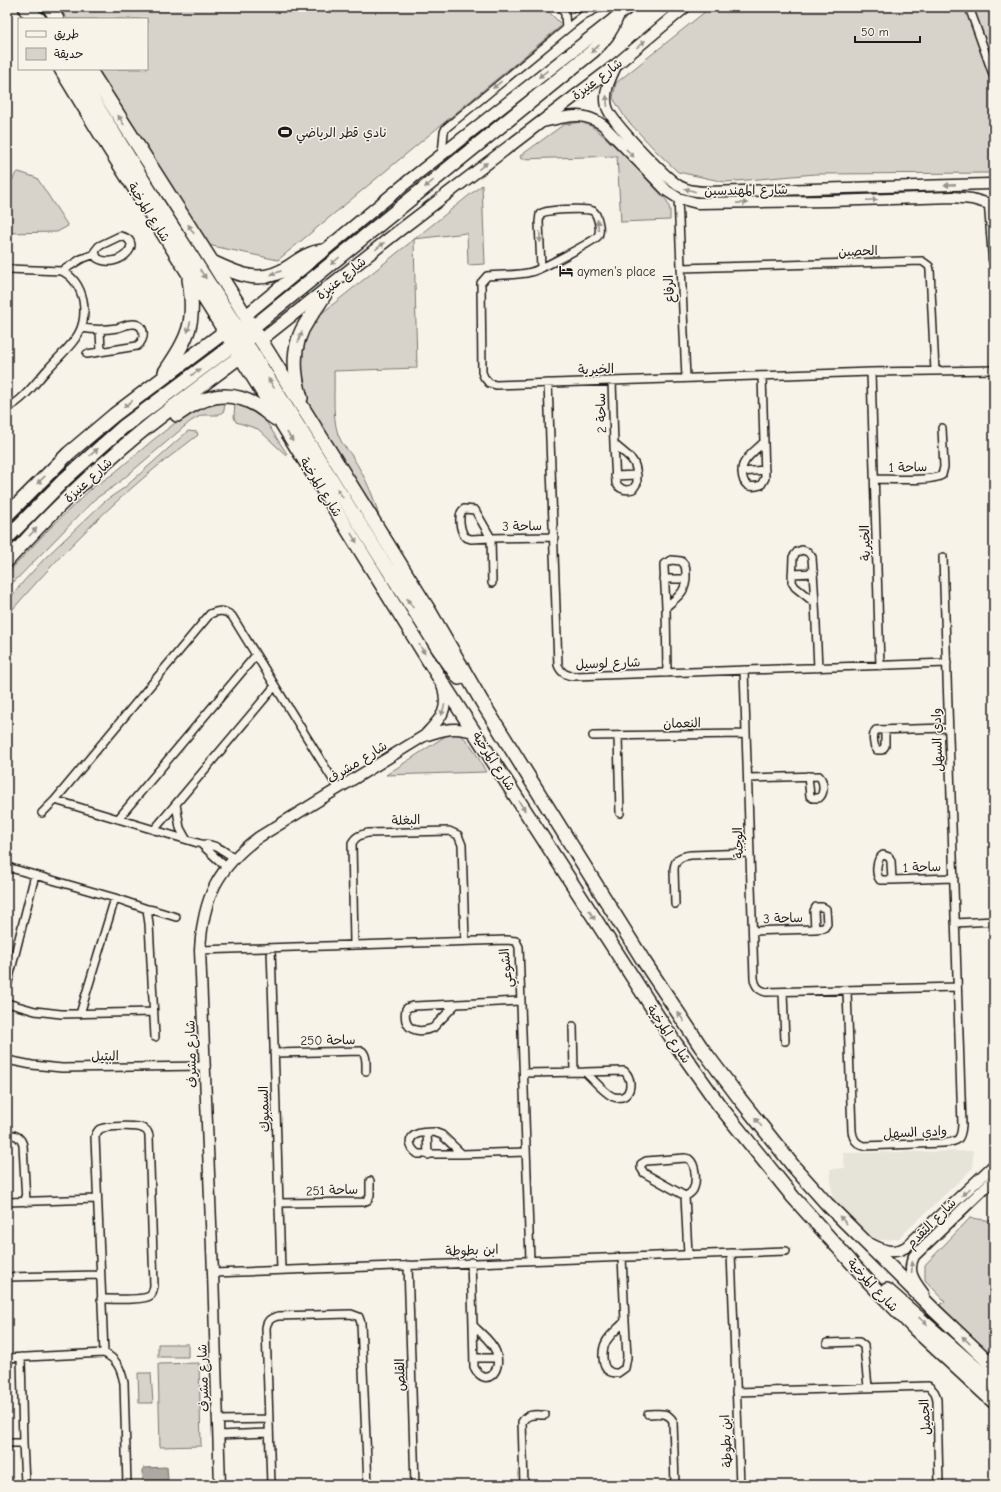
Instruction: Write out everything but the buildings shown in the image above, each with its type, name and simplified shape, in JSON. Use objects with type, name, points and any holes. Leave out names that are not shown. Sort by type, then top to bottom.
[{"type":"highway","points":[[50,7],[56,18]]},
{"type":"highway","points":[[27,12],[37,18]]},
{"type":"highway","points":[[7,538],[65,479],[123,427],[242,336],[593,51],[606,39],[616,18]]},
{"type":"highway","name":"شارع المرخية","points":[[62,70],[188,274],[242,336],[307,415],[430,612],[482,702],[643,960],[701,1047],[794,1167],[827,1204],[994,1367]]},
{"type":"highway","points":[[75,70],[438,648],[460,679],[482,702]]},
{"type":"highway","name":"شارع المرخية","points":[[90,70],[212,262],[242,336],[280,421],[440,679],[674,1043],[719,1105],[788,1191],[869,1282],[914,1328],[994,1402]]},
{"type":"highway","points":[[212,262],[245,276],[266,277],[281,272],[307,254],[323,251]]},
{"type":"highway","points":[[159,380],[180,349],[191,321],[192,297],[188,274]]},
{"type":"highway","points":[[307,415],[295,374],[296,351],[299,339],[307,321],[320,303],[328,288]]},
{"type":"highway","name":"شارع عنيزة","points":[[7,515],[70,453],[114,415],[159,380],[242,336]]},
{"type":"highway","name":"شارع عنيزة","points":[[7,561],[30,535],[74,491],[146,428],[242,336]]},
{"type":"highway","points":[[146,428],[169,420],[197,402],[217,396],[234,396],[247,401],[280,421]]},
{"type":"highway","points":[[869,1282],[890,1292],[994,1384]]},
{"type":"main road","name":"شارع عنيزة","points":[[242,336],[323,251],[442,154],[629,7]]},
{"type":"main road","name":"شارع عنيزة","points":[[242,336],[328,288],[396,233],[618,64],[685,7]]},
{"type":"street","points":[[561,7],[565,14],[566,29]]},
{"type":"street","points":[[575,7],[597,9]]},
{"type":"street","points":[[969,7],[994,77]]},
{"type":"street","points":[[442,154],[444,132],[446,128],[566,29],[584,15],[597,9]]},
{"type":"street","name":"شارع المهندسين","points":[[618,64],[606,90],[607,108],[611,116],[662,172],[680,186],[688,190],[708,192],[992,183]]},
{"type":"street","name":"شارع المهندسين","points":[[540,122],[573,116],[594,118],[603,125],[667,191],[678,198],[697,203],[711,204],[953,197],[972,199],[990,206]]},
{"type":"street","points":[[992,183],[986,187],[984,195],[990,206],[994,260]]},
{"type":"street","name":"الرفاع","points":[[678,198],[686,378]]},
{"type":"street","name":"الخيرية","points":[[541,268],[540,214],[543,212],[586,209],[593,211],[596,214],[599,232],[598,236],[574,250],[541,268],[535,271],[487,276],[481,283],[482,372],[486,381],[492,384],[871,372],[994,370]]},
{"type":"street","points":[[62,270],[81,259],[94,254],[97,247],[117,237],[126,238],[130,246],[128,254],[116,260],[99,260],[94,254]]},
{"type":"street","name":"الحصين","points":[[680,268],[922,262],[929,266],[930,270],[935,371]]},
{"type":"street","points":[[7,269],[62,270],[70,275],[77,284],[82,294],[84,306],[82,328],[72,345],[20,400],[7,408]]},
{"type":"street","points":[[82,328],[100,330],[132,324],[139,326],[144,331],[142,341],[137,346],[87,354]]},
{"type":"street","points":[[100,330],[100,352]]},
{"type":"street","name":"الخيرية","points":[[871,372],[880,666]]},
{"type":"street","points":[[762,376],[765,470],[764,482],[757,486],[746,484],[743,480],[742,466],[764,442]]},
{"type":"street","name":"ساحة 2","points":[[612,381],[615,476]]},
{"type":"street","name":"شارع لوسيل","points":[[548,383],[558,659],[562,673],[570,676],[947,663]]},
{"type":"street","name":"ساحة 1","points":[[875,479],[929,479],[942,475],[944,467],[942,428]]},
{"type":"street","name":"ساحة 2","points":[[614,444],[635,463],[637,475]]},
{"type":"street","points":[[742,472],[765,470]]},
{"type":"street","points":[[637,475],[638,483],[635,488],[627,490],[618,487],[615,476],[637,475]]},
{"type":"street","name":"ساحة 3","points":[[492,583],[491,538],[475,510],[468,508],[461,511],[461,530],[465,536],[471,539],[491,538],[554,537]]},
{"type":"street","points":[[815,603],[795,587],[792,582],[793,557],[797,552],[802,550],[808,552],[812,557],[814,574],[818,668]]},
{"type":"street","name":"وادي السهل","points":[[847,991],[853,1138],[860,1145],[864,1146],[953,1143],[962,1132],[943,557]]},
{"type":"street","points":[[666,607],[684,590],[686,579],[684,563],[681,561],[671,560],[664,564],[667,673]]},
{"type":"street","points":[[792,574],[814,574]]},
{"type":"street","points":[[664,579],[686,579]]},
{"type":"street","points":[[42,813],[55,800],[210,614],[217,610],[226,611],[232,616],[338,788]]},
{"type":"street","points":[[118,819],[256,655]]},
{"type":"street","name":"الوجبة","points":[[744,670],[755,984],[761,991],[766,992],[957,987]]},
{"type":"street","name":"شارع مشرف","points":[[424,736],[442,716],[445,706],[445,696],[440,679]]},
{"type":"street","points":[[154,830],[275,686]]},
{"type":"street","name":"شارع مشرف","points":[[220,1485],[200,950],[201,931],[206,905],[217,881],[226,867],[242,850],[259,837],[424,736],[450,728],[463,729],[476,733]]},
{"type":"street","points":[[885,730],[948,728]]},
{"type":"street","name":"النعمان","points":[[593,736],[746,734]]},
{"type":"street","points":[[618,736],[620,813]]},
{"type":"street","points":[[748,778],[808,776]]},
{"type":"street","points":[[55,800],[201,844],[215,846],[234,858]]},
{"type":"street","points":[[176,804],[180,828],[186,839]]},
{"type":"street","name":"البغلة","points":[[354,944],[352,843],[355,838],[360,835],[405,832],[449,831],[454,832],[461,839],[465,941]]},
{"type":"street","points":[[201,844],[226,867]]},
{"type":"street","points":[[675,904],[674,863],[678,858],[692,855],[750,853]]},
{"type":"street","points":[[7,867],[176,917]]},
{"type":"street","points":[[7,986],[35,875]]},
{"type":"street","name":"ساحة 1","points":[[892,880],[954,878]]},
{"type":"street","points":[[80,1014],[115,898]]},
{"type":"street","points":[[146,909],[149,924],[155,1037]]},
{"type":"street","points":[[955,923],[994,921]]},
{"type":"street","name":"ساحة 3","points":[[753,931],[815,929]]},
{"type":"street","name":"الشوعي","points":[[200,950],[354,944],[516,941],[519,947],[530,1260]]},
{"type":"street","name":"السمبوك","points":[[271,948],[281,1270]]},
{"type":"street","points":[[783,992],[785,1041]]},
{"type":"street","points":[[455,1005],[433,1028],[414,1029],[406,1024],[405,1013],[406,1009],[409,1007],[521,1001]]},
{"type":"street","points":[[7,1003],[35,1011],[80,1014],[153,1012]]},
{"type":"street","points":[[573,1026],[574,1072]]},
{"type":"street","name":"ساحة 250","points":[[274,1054],[362,1051],[366,1056],[366,1071]]},
{"type":"street","name":"البتيل","points":[[7,1060],[54,1068],[205,1066]]},
{"type":"street","points":[[524,1073],[624,1071],[627,1073],[629,1079],[629,1092],[623,1097],[610,1095],[585,1072]]},
{"type":"street","points":[[101,1300],[143,1298],[153,1292],[149,1136],[148,1131],[137,1126],[107,1127],[100,1129],[97,1132],[96,1137],[97,1199],[101,1300],[104,1353]]},
{"type":"street","points":[[462,1154],[438,1133],[418,1133],[410,1141],[413,1151],[418,1154],[428,1155],[462,1154],[526,1152]]},
{"type":"street","points":[[426,1133],[428,1155]]},
{"type":"street","points":[[7,1134],[19,1137],[23,1145],[26,1202]]},
{"type":"street","points":[[689,1159],[694,1165],[695,1184],[692,1191],[685,1196],[644,1173],[641,1168],[641,1164],[650,1160],[689,1159]]},
{"type":"street","name":"شارع التقدم","points":[[936,1312],[912,1277],[912,1260],[914,1256],[991,1179],[994,1165]]},
{"type":"street","name":"شارع التقدم","points":[[863,1240],[889,1251],[901,1250],[991,1179]]},
{"type":"street","name":"ساحة 251","points":[[279,1203],[363,1202],[368,1200],[370,1195],[370,1182]]},
{"type":"street","points":[[685,1196],[688,1254]]},
{"type":"street","points":[[7,1202],[97,1199]]},
{"type":"street","name":"ابن بطوطة","points":[[213,1273],[786,1250]]},
{"type":"street","name":"ابن بطوطة","points":[[731,1253],[740,1485]]},
{"type":"street","points":[[622,1257],[627,1362],[622,1372],[614,1373],[605,1368],[603,1362],[604,1347],[606,1341],[625,1321]]},
{"type":"street","points":[[471,1262],[474,1367],[482,1376],[491,1376],[497,1367],[497,1358],[492,1345],[473,1325]]},
{"type":"street","name":"القلص","points":[[408,1265],[415,1485]]},
{"type":"street","points":[[7,1277],[100,1275]]},
{"type":"street","points":[[271,1485],[266,1328],[269,1320],[278,1316],[351,1314],[357,1315],[361,1323],[368,1485]]},
{"type":"street","points":[[828,1343],[859,1342],[864,1346],[868,1387]]},
{"type":"street","points":[[7,1358],[104,1353],[111,1356],[122,1372],[124,1383],[127,1485]]},
{"type":"street","points":[[21,1357],[25,1483]]},
{"type":"street","points":[[474,1358],[497,1358]]},
{"type":"street","name":"الجميل","points":[[736,1392],[928,1386],[933,1389],[938,1400],[939,1485]]},
{"type":"street","points":[[648,1414],[666,1414],[670,1416],[673,1421],[675,1485]]},
{"type":"street","points":[[524,1485],[522,1422],[530,1415],[545,1415]]},
{"type":"street","points":[[218,1420],[269,1419]]},
{"type":"street","points":[[218,1435],[269,1432]]},
{"type":"street","points":[[7,1443],[23,1443]]},
{"type":"shaded area","points":[[973,1151],[973,1168],[898,1239],[877,1240],[833,1202],[830,1169],[845,1168],[843,1153]]},
{"type":"shaded area","points":[[167,1467],[168,1480],[143,1481],[143,1468]]},
{"type":"green space","name":"نادي قطر الرياضي","points":[[59,7],[544,7],[562,25],[278,260],[208,245],[99,70],[148,70],[148,18],[66,18]]},
{"type":"green space","points":[[711,7],[994,7],[994,173],[815,174],[725,182],[678,172],[626,119],[613,98],[616,83]]},
{"type":"green space","points":[[580,122],[591,126],[598,131],[624,155],[667,201],[670,210],[670,220],[621,222],[617,156],[521,159],[520,156],[563,125]]},
{"type":"green space","points":[[19,172],[37,178],[68,226],[57,232],[7,233],[7,190],[16,173]]},
{"type":"green space","points":[[482,185],[485,264],[468,265],[467,233],[415,239]]},
{"type":"green space","points":[[414,239],[417,368],[334,371],[334,408],[338,434],[364,478],[379,517],[335,448],[302,392],[300,345],[317,317]]},
{"type":"green space","points":[[225,401],[224,411],[218,415],[202,415],[191,421],[116,485],[95,499],[7,589],[7,574],[47,531],[92,488],[113,474],[153,440],[196,407]]},
{"type":"green space","points":[[235,402],[257,414],[267,423],[287,454],[286,455],[258,429],[236,422],[234,417]]},
{"type":"green space","points":[[188,431],[197,432],[198,435],[148,474],[88,528],[38,580],[7,616],[7,602],[45,558],[105,501],[124,488]]},
{"type":"green space","points":[[447,735],[460,735],[469,743],[486,772],[386,775]]},
{"type":"green space","points":[[970,1218],[994,1221],[994,1357],[970,1336],[940,1305],[945,1301],[925,1280],[925,1265]]},
{"type":"green space","points":[[158,1344],[188,1344],[188,1357],[158,1357]]},
{"type":"green space","points":[[199,1363],[201,1446],[160,1447],[158,1364]]},
{"type":"green space","points":[[138,1373],[151,1373],[153,1403],[139,1403]]},
{"type":"place","name":"نادي قطر الرياضي","points":[[285,132]]},
{"type":"place","name":"aymen's place","points":[[566,271]]}]
